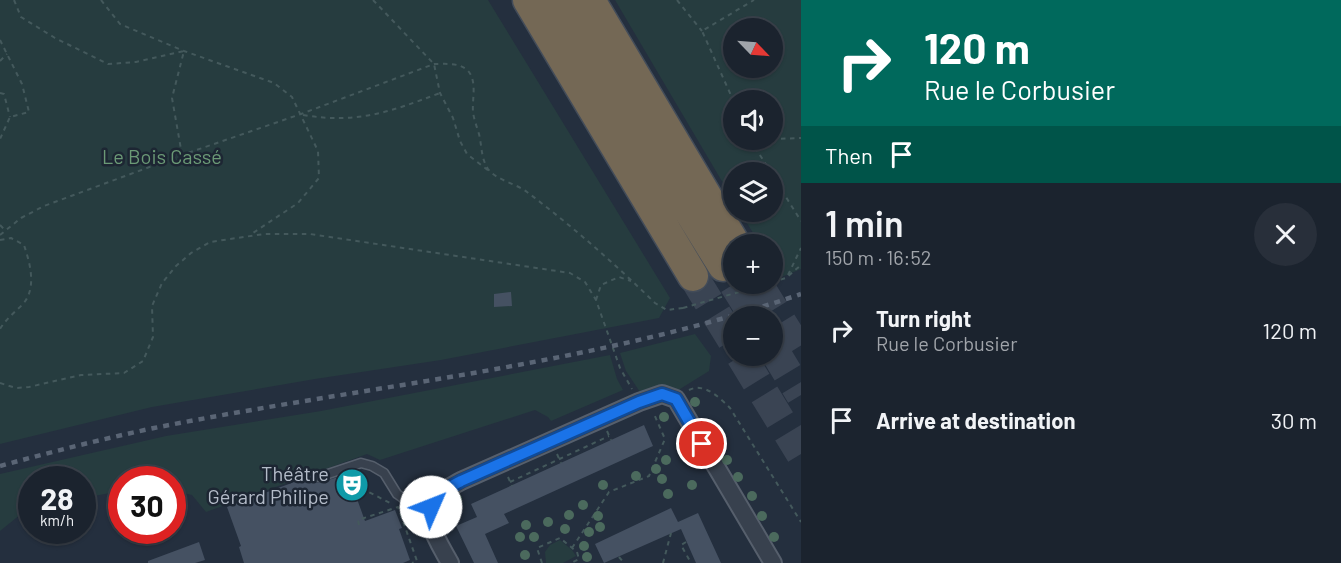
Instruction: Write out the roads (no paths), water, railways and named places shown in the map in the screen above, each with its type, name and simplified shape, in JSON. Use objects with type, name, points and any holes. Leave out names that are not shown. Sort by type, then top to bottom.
[{"type":"highway","points":[[528,0],[693,276]]},
{"type":"highway","points":[[559,0],[723,246]]},
{"type":"highway","points":[[590,0],[723,244]]},
{"type":"street","points":[[450,563],[432,530],[429,517],[435,498],[461,481],[650,400],[676,399],[773,563]]},
{"type":"lane","points":[[319,477],[361,463],[372,466],[384,472],[398,494],[429,517]]},
{"type":"tunnel","points":[[693,276],[723,325]]},
{"type":"tunnel","points":[[740,294],[748,306]]},
{"type":"tunnel","points":[[764,294],[801,354]]},
{"type":"tunnel","points":[[783,365],[801,395]]},
{"type":"tunnel","points":[[747,366],[801,454]]},
{"type":"railway","points":[[0,466],[154,428],[561,357],[722,319],[801,294]]},
{"type":"place","name":"Théâtre Gérard Philipe","points":[[352,485]]},
{"type":"park label","name":"Le Bois Cassé","points":[[162,156]]}]
